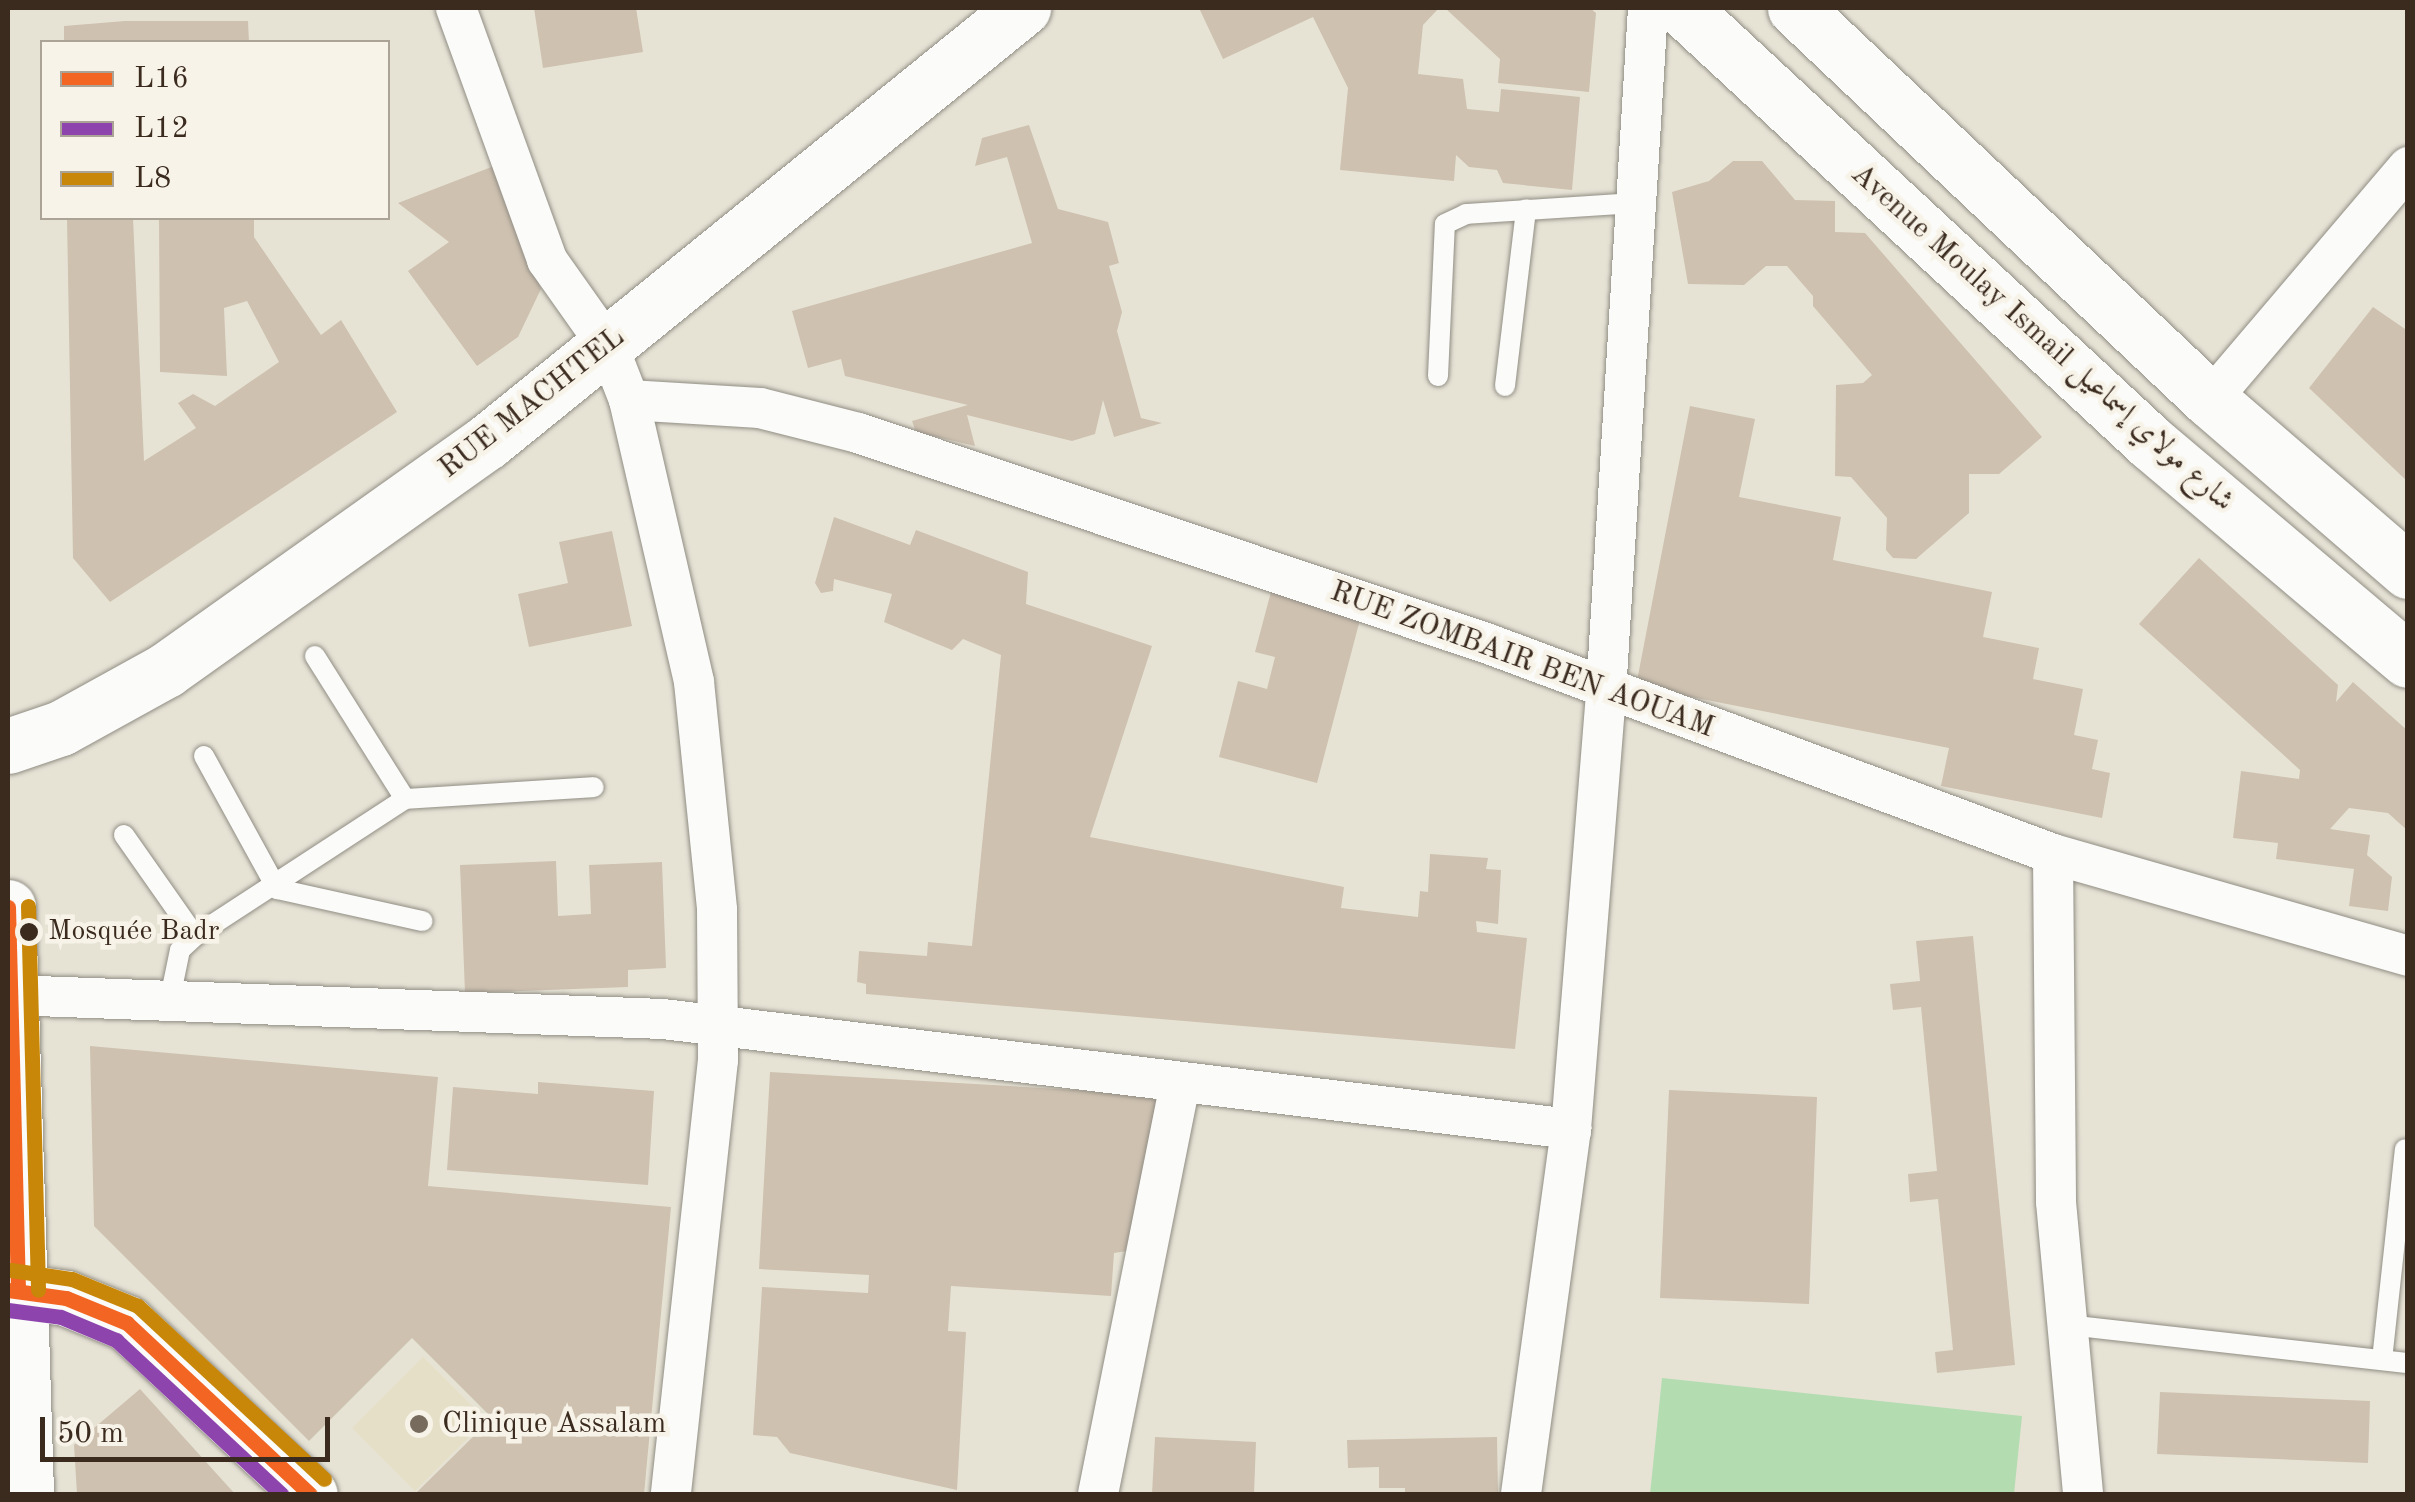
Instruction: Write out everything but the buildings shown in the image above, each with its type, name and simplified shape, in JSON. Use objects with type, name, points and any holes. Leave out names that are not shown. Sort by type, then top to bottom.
[{"type":"main road","name":"RUE MACHTEL","points":[[8,746],[61,728],[166,670],[487,442],[1023,8]]},
{"type":"main road","name":"Avenue Moulay Ismail شارع مولاي إسماعيل","points":[[1682,8],[2152,443],[2408,660]]},
{"type":"main road","points":[[1814,13],[2210,400],[2408,571]]},
{"type":"main road","points":[[8,907],[13,1291],[26,1494]]},
{"type":"main road","points":[[13,1291],[66,1298],[128,1323],[310,1494]]},
{"type":"street","points":[[456,8],[547,260],[608,346],[629,400],[694,682],[711,818],[719,1024],[714,1136],[681,1357],[671,1494]]},
{"type":"street","points":[[1521,1494],[1571,1129],[1606,693],[1648,8]]},
{"type":"street","points":[[2210,400],[2408,168]]},
{"type":"street","name":"RUE ZOMBAIR BEN AOUAM","points":[[629,400],[760,408],[858,433],[1418,619],[1606,693],[2053,854],[2408,956]]},
{"type":"street","points":[[2053,854],[2056,1202],[2083,1494]]},
{"type":"street","points":[[9,995],[719,1024],[1571,1129]]},
{"type":"street","points":[[1098,1494],[1180,1083]]},
{"type":"lane","points":[[1438,376],[1445,224],[1466,214],[1636,204]]},
{"type":"lane","points":[[1505,386],[1526,210]]},
{"type":"lane","points":[[315,656],[406,799]]},
{"type":"lane","points":[[204,756],[277,889],[423,921]]},
{"type":"lane","points":[[169,1003],[180,950],[195,936],[277,889],[406,799],[594,787]]},
{"type":"lane","points":[[124,835],[195,936]]},
{"type":"lane","points":[[2382,1360],[2405,1148]]},
{"type":"lane","points":[[2068,1325],[2408,1363]]},
{"type":"shaded area","name":"Clinique Assalam","points":[[423,1357],[486,1420],[415,1491],[352,1428]]},
{"type":"green space","points":[[1662,1378],[2022,1416],[2014,1494],[1650,1494]]},
{"type":"transit line","name":"L8","points":[[28,906],[38,1290]]},
{"type":"transit line","name":"L16","points":[[8,907],[18,1291]]},
{"type":"transit line","name":"L8","points":[[11,1270],[72,1279],[138,1306],[324,1479]]},
{"type":"transit line","name":"L16","points":[[8,1290],[66,1298],[127,1323],[310,1494]]},
{"type":"transit line","name":"L12","points":[[8,1310],[61,1317],[116,1340],[281,1494]]},
{"type":"place","name":"Mosquée Badr","points":[[29,932]]},
{"type":"place","name":"Clinique Assalam","points":[[419,1424]]}]
